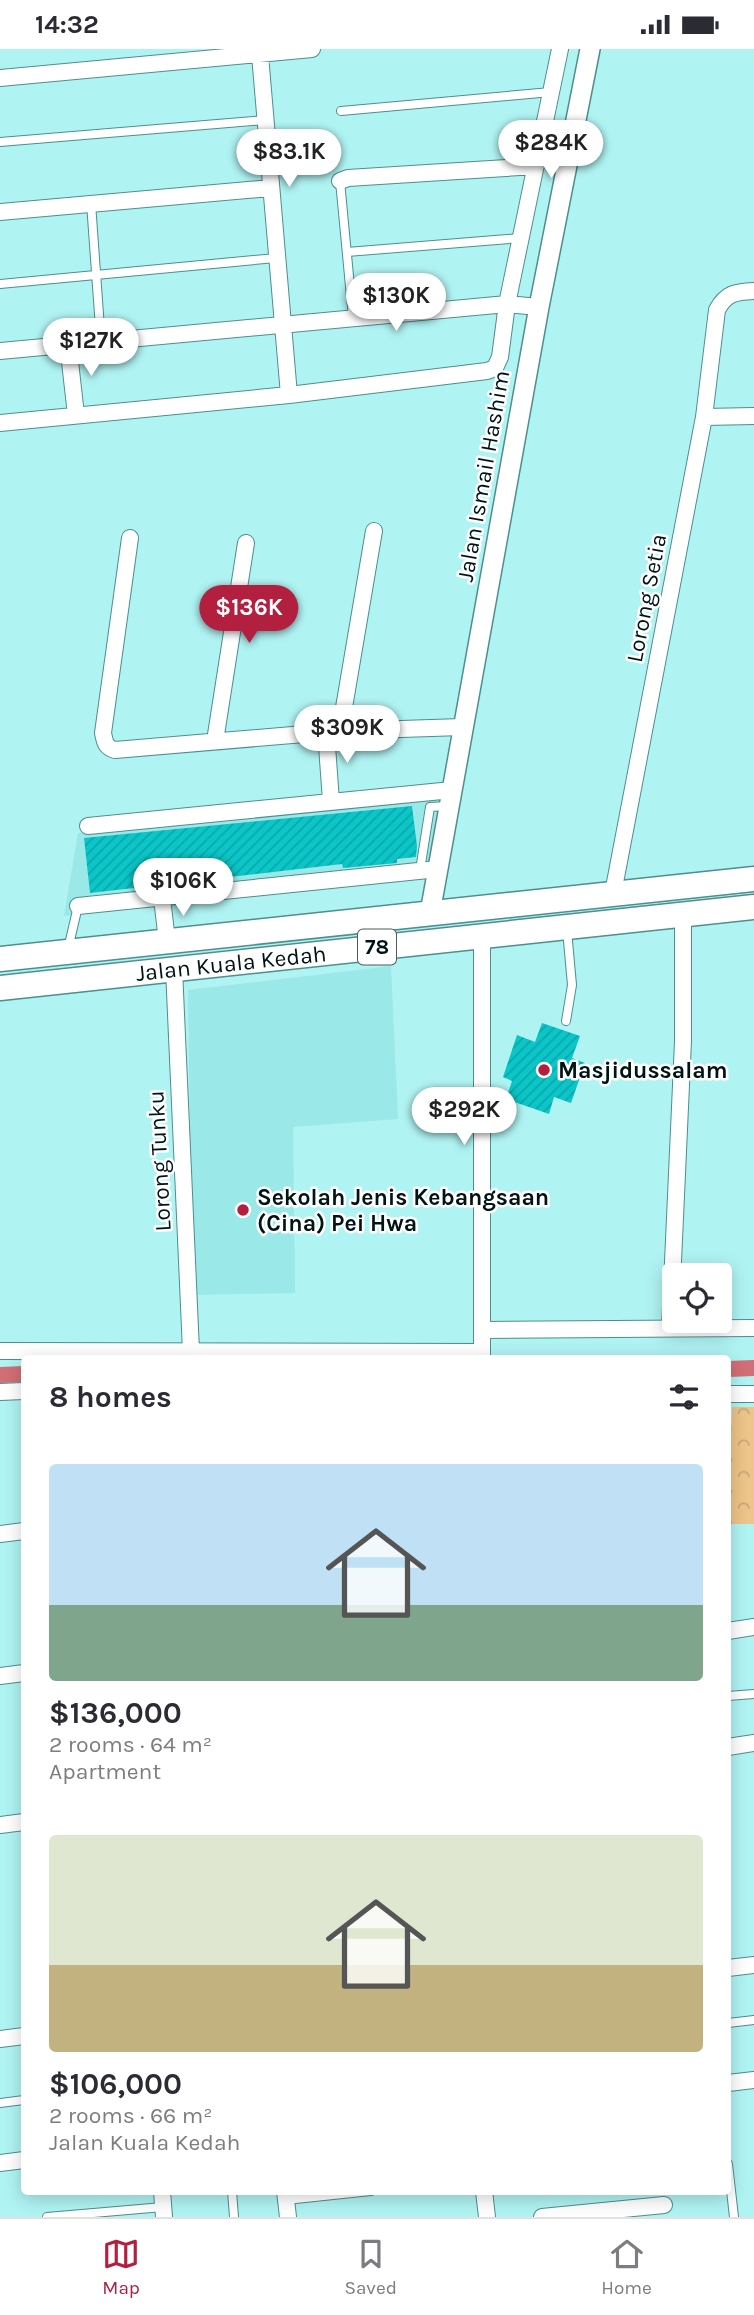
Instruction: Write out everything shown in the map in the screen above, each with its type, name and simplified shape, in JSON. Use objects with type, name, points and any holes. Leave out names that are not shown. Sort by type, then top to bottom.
[{"type":"main road","name":"Jalan Kuala Kedah","points":[[0,959],[754,879]]},
{"type":"main road","name":"Jalan Kuala Kedah","points":[[0,988],[754,907]]},
{"type":"street","points":[[0,78],[312,49]]},
{"type":"street","points":[[0,423],[289,395],[495,368],[500,357],[506,304],[560,49]]},
{"type":"street","name":"Jalan Ismail Hashim","points":[[430,913],[429,869],[450,798],[590,49]]},
{"type":"street","points":[[260,55],[289,395]]},
{"type":"street","points":[[340,181],[348,178],[536,166]]},
{"type":"street","points":[[0,212],[271,188]]},
{"type":"street","name":"Lorong Setia","points":[[613,894],[704,417],[716,310],[722,299],[731,294],[754,291]]},
{"type":"street","points":[[0,351],[506,304],[540,307]]},
{"type":"street","points":[[68,344],[76,415]]},
{"type":"street","points":[[704,417],[754,417]]},
{"type":"street","points":[[331,801],[333,731],[374,531]]},
{"type":"street","points":[[130,538],[103,733],[105,743],[115,750],[333,731],[463,727]]},
{"type":"street","points":[[215,741],[246,543]]},
{"type":"street","points":[[88,826],[331,801],[450,798]]},
{"type":"street","points":[[78,906],[429,869]]},
{"type":"street","points":[[162,898],[167,941]]},
{"type":"street","points":[[673,1263],[683,1041],[683,915]]},
{"type":"street","points":[[0,1351],[76,1355],[482,1355],[482,936]]},
{"type":"street","name":"Lorong Tunku","points":[[174,969],[191,1355]]},
{"type":"street","points":[[482,1330],[662,1328]]},
{"type":"street","points":[[732,1328],[754,1328]]},
{"type":"street","points":[[0,1392],[21,1391]]},
{"type":"street","points":[[731,1394],[754,1394]]},
{"type":"street","points":[[0,1534],[21,1531]]},
{"type":"street","points":[[731,1630],[754,1627]]},
{"type":"street","points":[[0,1676],[21,1673]]},
{"type":"street","points":[[731,1747],[754,1743]]},
{"type":"street","points":[[0,1825],[21,1822]]},
{"type":"street","points":[[731,1968],[754,1965]]},
{"type":"street","points":[[0,2039],[21,2036]]},
{"type":"street","points":[[731,2083],[754,2080]]},
{"type":"street","points":[[0,2163],[21,2160]]},
{"type":"street","points":[[286,2195],[288,2217]]},
{"type":"street","points":[[484,2195],[487,2217]]},
{"type":"street","points":[[542,2217],[664,2204]]},
{"type":"lane","points":[[341,111],[551,92]]},
{"type":"lane","points":[[0,142],[265,120]]},
{"type":"lane","points":[[340,181],[339,194],[353,319]]},
{"type":"lane","points":[[91,203],[101,342]]},
{"type":"lane","points":[[347,252],[520,238]]},
{"type":"lane","points":[[0,284],[276,258]]},
{"type":"lane","points":[[68,951],[78,906]]},
{"type":"lane","points":[[566,1021],[572,985],[567,927]]},
{"type":"lane","points":[[731,1696],[754,1694]]},
{"type":"lane","points":[[731,2023],[754,2020]]},
{"type":"lane","points":[[0,2103],[21,2100]]},
{"type":"lane","points":[[731,2190],[734,2217]]},
{"type":"lane","points":[[232,2195],[234,2217]]},
{"type":"lane","points":[[47,2217],[163,2205]]},
{"type":"shaded area","points":[[456,794],[443,877],[64,916],[78,833]]},
{"type":"shaded area","name":"Sekolah Jenis Kebangsaan (Cina) Pei Hwa","points":[[391,966],[398,1119],[293,1127],[295,1293],[192,1295],[188,990]]},
{"type":"green space","points":[[732,1407],[754,1407],[754,1524],[731,1524]]},
{"type":"building","points":[[412,806],[416,857],[397,859],[397,863],[343,868],[342,864],[90,893],[84,838]]},
{"type":"building","name":"Masjidussalam","points":[[542,1023],[580,1036],[572,1058],[585,1063],[571,1103],[554,1097],[549,1114],[506,1099],[512,1081],[503,1077],[517,1035],[535,1042]]},
{"type":"waterway","points":[[731,1369],[754,1368]]},
{"type":"waterway","points":[[0,1375],[21,1374]]},
{"type":"place","name":"Masjidussalam","points":[[544,1070]]},
{"type":"place","name":"Sekolah Jenis Kebangsaan (Cina) Pei Hwa","points":[[243,1210]]}]
